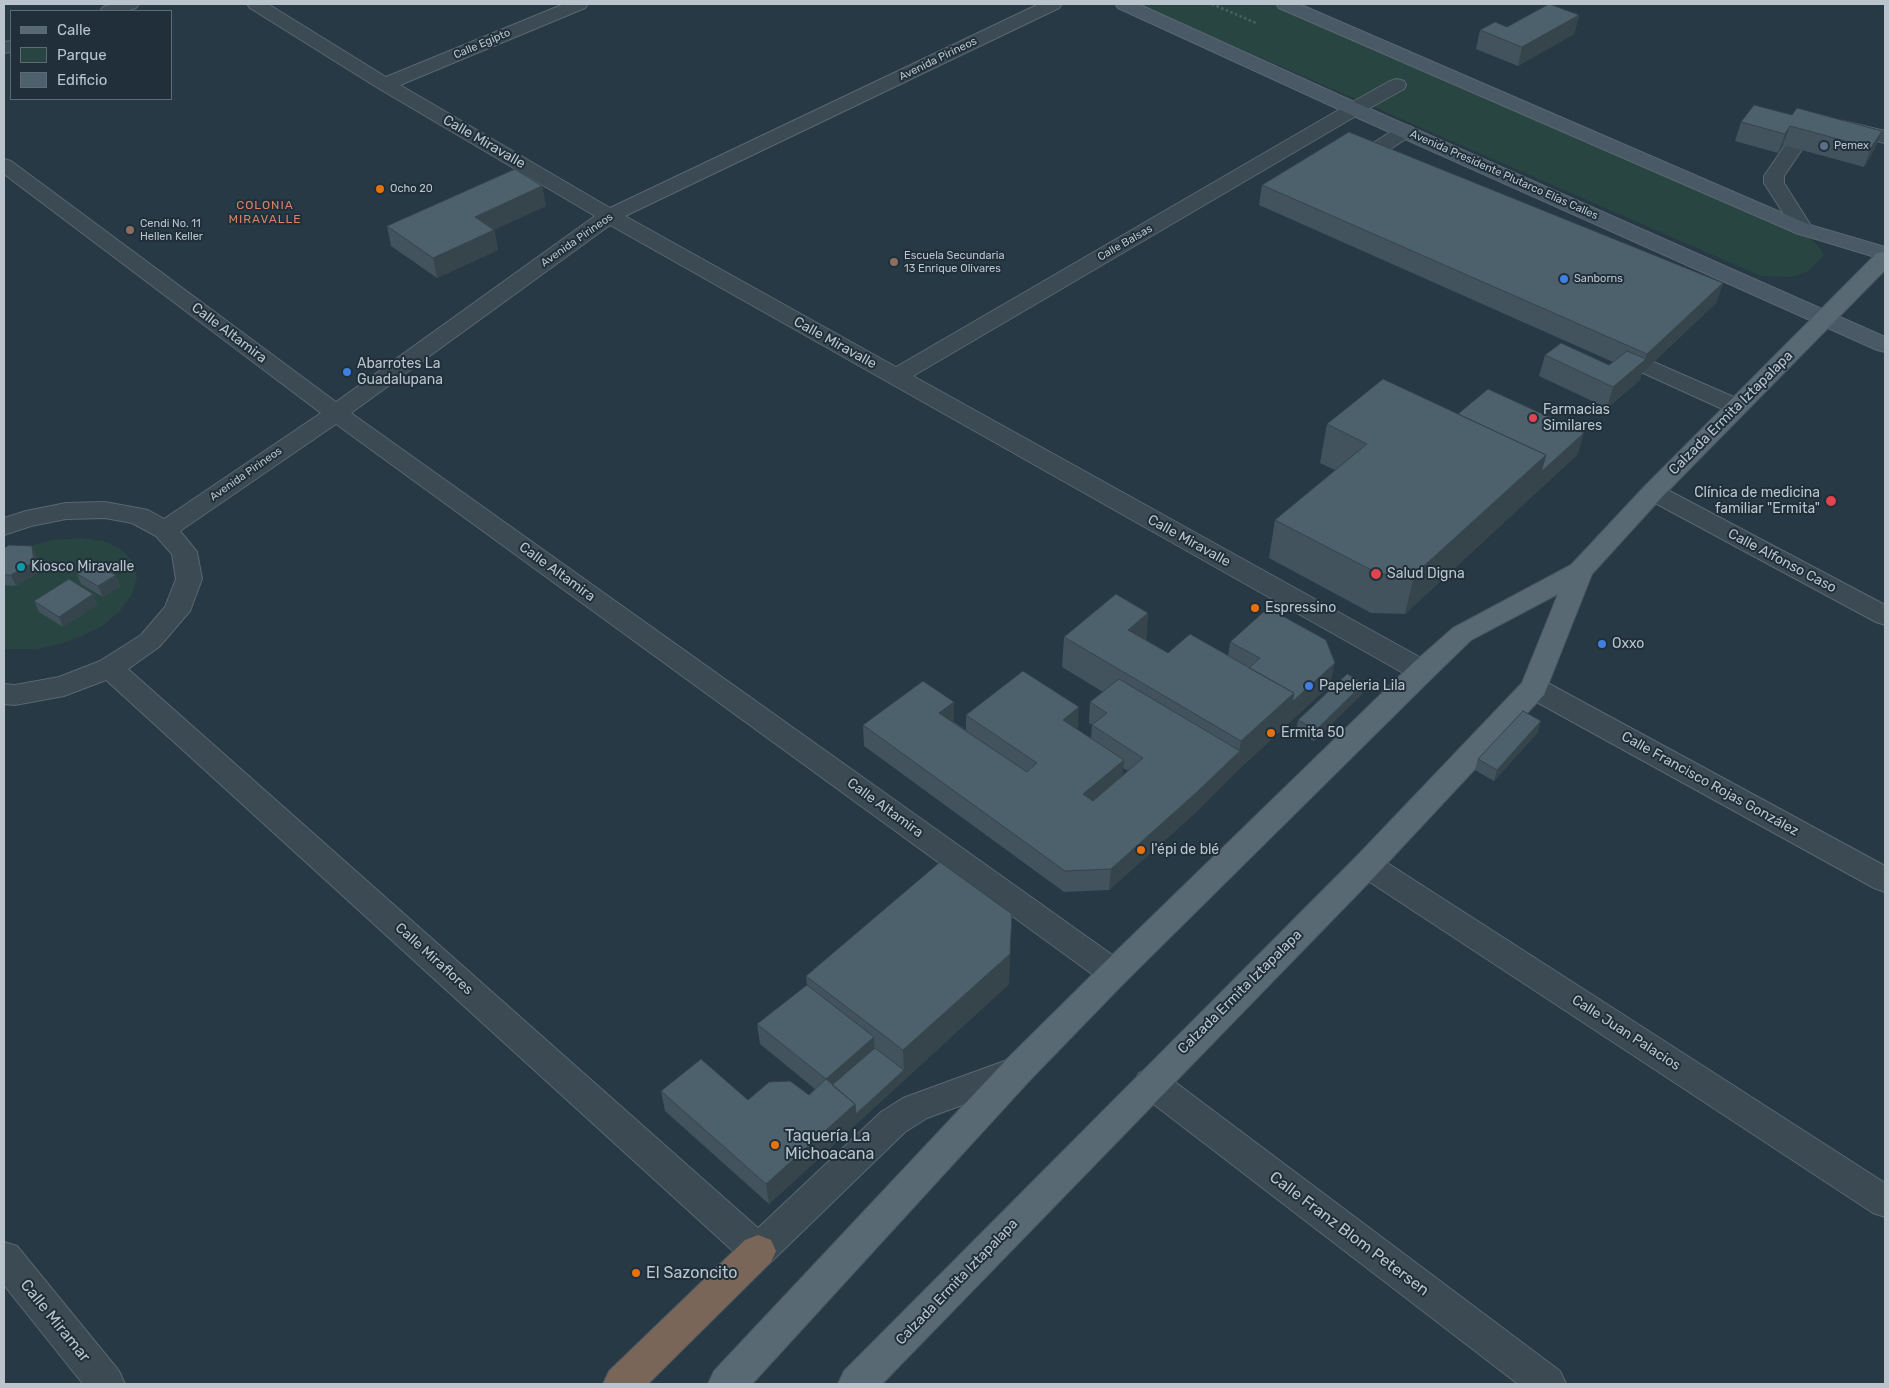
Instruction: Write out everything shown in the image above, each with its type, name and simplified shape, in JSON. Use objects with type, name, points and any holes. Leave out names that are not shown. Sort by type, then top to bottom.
[{"type":"highway","points":[[622,1384],[758,1251]]},
{"type":"main road","name":"Avenida Presidente Plutarco Elías Calles","points":[[1124,4],[1354,109],[1885,344]]},
{"type":"main road","points":[[1285,4],[1803,229],[1885,256]]},
{"type":"main road","name":"Calzada Ermita Iztapalapa","points":[[727,1384],[1018,1070],[1114,973],[1422,671],[1462,634],[1580,571],[1652,492],[1885,256]]},
{"type":"main road","name":"Calzada Ermita Iztapalapa","points":[[872,1379],[1151,1083],[1367,865],[1534,688],[1580,571]]},
{"type":"street","points":[[112,10],[130,4]]},
{"type":"street","name":"Calle Miravalle","points":[[256,4],[385,84],[609,216],[1422,671]]},
{"type":"street","name":"Calle Egipto","points":[[385,84],[579,4]]},
{"type":"street","name":"Avenida Pirineos","points":[[165,530],[336,412],[609,216],[1053,4]]},
{"type":"street","name":"Calle Balsas","points":[[895,377],[1397,85]]},
{"type":"street","points":[[1824,123],[1885,137]]},
{"type":"street","points":[[1363,158],[1406,132]]},
{"type":"street","points":[[1793,148],[1774,176],[1774,183],[1803,229]]},
{"type":"street","name":"Calle Altamira","points":[[4,165],[336,412],[1114,973]]},
{"type":"street","points":[[1649,367],[1736,407]]},
{"type":"street","name":"Calle Alfonso Caso","points":[[1652,492],[1885,616]]},
{"type":"street","points":[[4,528],[26,519],[66,511],[105,510],[139,516],[165,530],[184,552],[189,579],[177,611],[150,641],[110,668],[64,686],[15,695],[4,694]]},
{"type":"street","name":"Calle Miraflores","points":[[110,668],[758,1251]]},
{"type":"street","name":"Calle Francisco Rojas González","points":[[1534,688],[1885,880]]},
{"type":"street","name":"Calle Juan Palacios","points":[[1367,865],[1885,1202]]},
{"type":"street","name":"Calzada Ermita Iztapalapa","points":[[758,1251],[893,1122],[915,1108],[1018,1070]]},
{"type":"street","name":"Calle Franz Blom Petersen","points":[[1151,1083],[1548,1384]]},
{"type":"street","name":"Calle Miramar","points":[[4,1258],[106,1384]]},
{"type":"green space","points":[[1138,4],[1273,4],[1810,238],[1824,255],[1808,271],[1792,277],[1761,276]]},
{"type":"green space","points":[[80,538],[103,541],[121,549],[133,562],[137,577],[132,594],[119,612],[99,628],[70,641],[39,649],[4,649],[4,557],[26,547],[53,540]]},
{"type":"building","points":[[1549,4],[1579,15],[1522,47],[1480,30],[1495,22],[1507,27]]},
{"type":"building","points":[[1754,105],[1792,115],[1797,108],[1882,131],[1871,148],[1790,126],[1785,134],[1741,122]]},
{"type":"building","points":[[1349,132],[1723,283],[1647,354],[1262,185]]},
{"type":"building","points":[[515,169],[542,186],[475,217],[494,230],[433,258],[387,226]]},
{"type":"building","points":[[1561,343],[1609,365],[1627,351],[1646,359],[1613,387],[1545,355]]},
{"type":"building","points":[[1383,379],[1546,455],[1414,575],[1379,574],[1275,520],[1367,444],[1327,424]]},
{"type":"building","points":[[1488,389],[1584,433],[1541,472],[1546,455],[1458,414]]},
{"type":"building","points":[[9,545],[32,546],[34,562],[11,575],[4,575],[4,548]]},
{"type":"building","points":[[94,563],[116,575],[98,586],[77,574]]},
{"type":"building","points":[[69,579],[93,594],[59,617],[34,601]]},
{"type":"building","points":[[1116,594],[1148,613],[1128,630],[1168,653],[1190,634],[1294,693],[1241,741],[1064,637]]},
{"type":"building","points":[[1268,608],[1326,640],[1335,663],[1292,702],[1294,693],[1249,668],[1260,658],[1230,642]]},
{"type":"building","points":[[1023,671],[1079,707],[1063,720],[1124,760],[1083,794],[1093,801],[1143,758],[1092,725],[1107,713],[1090,702],[1119,679],[1240,751],[1111,869],[1065,871],[863,725],[923,681],[954,702],[939,713],[1027,772],[1037,763],[966,715]]},
{"type":"building","points":[[1347,674],[1364,683],[1316,730],[1298,720]]},
{"type":"building","points":[[1523,711],[1541,721],[1497,770],[1478,759]]},
{"type":"building","points":[[940,862],[1012,914],[1010,954],[903,1050],[806,976]]},
{"type":"building","points":[[807,985],[874,1037],[826,1079],[757,1024]]},
{"type":"building","points":[[875,1048],[904,1070],[856,1114],[855,1104],[832,1085]]},
{"type":"building","points":[[701,1059],[748,1100],[769,1082],[790,1081],[809,1095],[826,1079],[855,1104],[766,1184],[661,1091]]},
{"type":"place","name":"Pemex","points":[[1824,146]]},
{"type":"place","name":"Ocho 20","points":[[380,189]]},
{"type":"place","name":"Cendi No. 11 Hellen Keller","points":[[130,230]]},
{"type":"place","name":"Escuela Secundaria 13 Enrique Olivares","points":[[894,262]]},
{"type":"place","name":"Sanborns","points":[[1564,279]]},
{"type":"place","name":"Abarrotes La Guadalupana","points":[[347,372]]},
{"type":"place","name":"Farmacias Similares","points":[[1533,418]]},
{"type":"place","name":"Clínica de medicina familiar \"Ermita\"","points":[[1831,501]]},
{"type":"place","name":"Kiosco Miravalle","points":[[21,567]]},
{"type":"place","name":"Salud Digna","points":[[1376,574]]},
{"type":"place","name":"Espressino","points":[[1255,608]]},
{"type":"place","name":"Oxxo","points":[[1602,644]]},
{"type":"place","name":"Papeleria Lila","points":[[1309,686]]},
{"type":"place","name":"Ermita 50","points":[[1271,733]]},
{"type":"place","name":"l'épi de blé","points":[[1141,850]]},
{"type":"place","name":"Taquería La Michoacana","points":[[775,1145]]},
{"type":"place","name":"El Sazoncito","points":[[636,1273]]},
{"type":"district","name":"COLONIA MIRAVALLE","points":[[265,213]]}]
